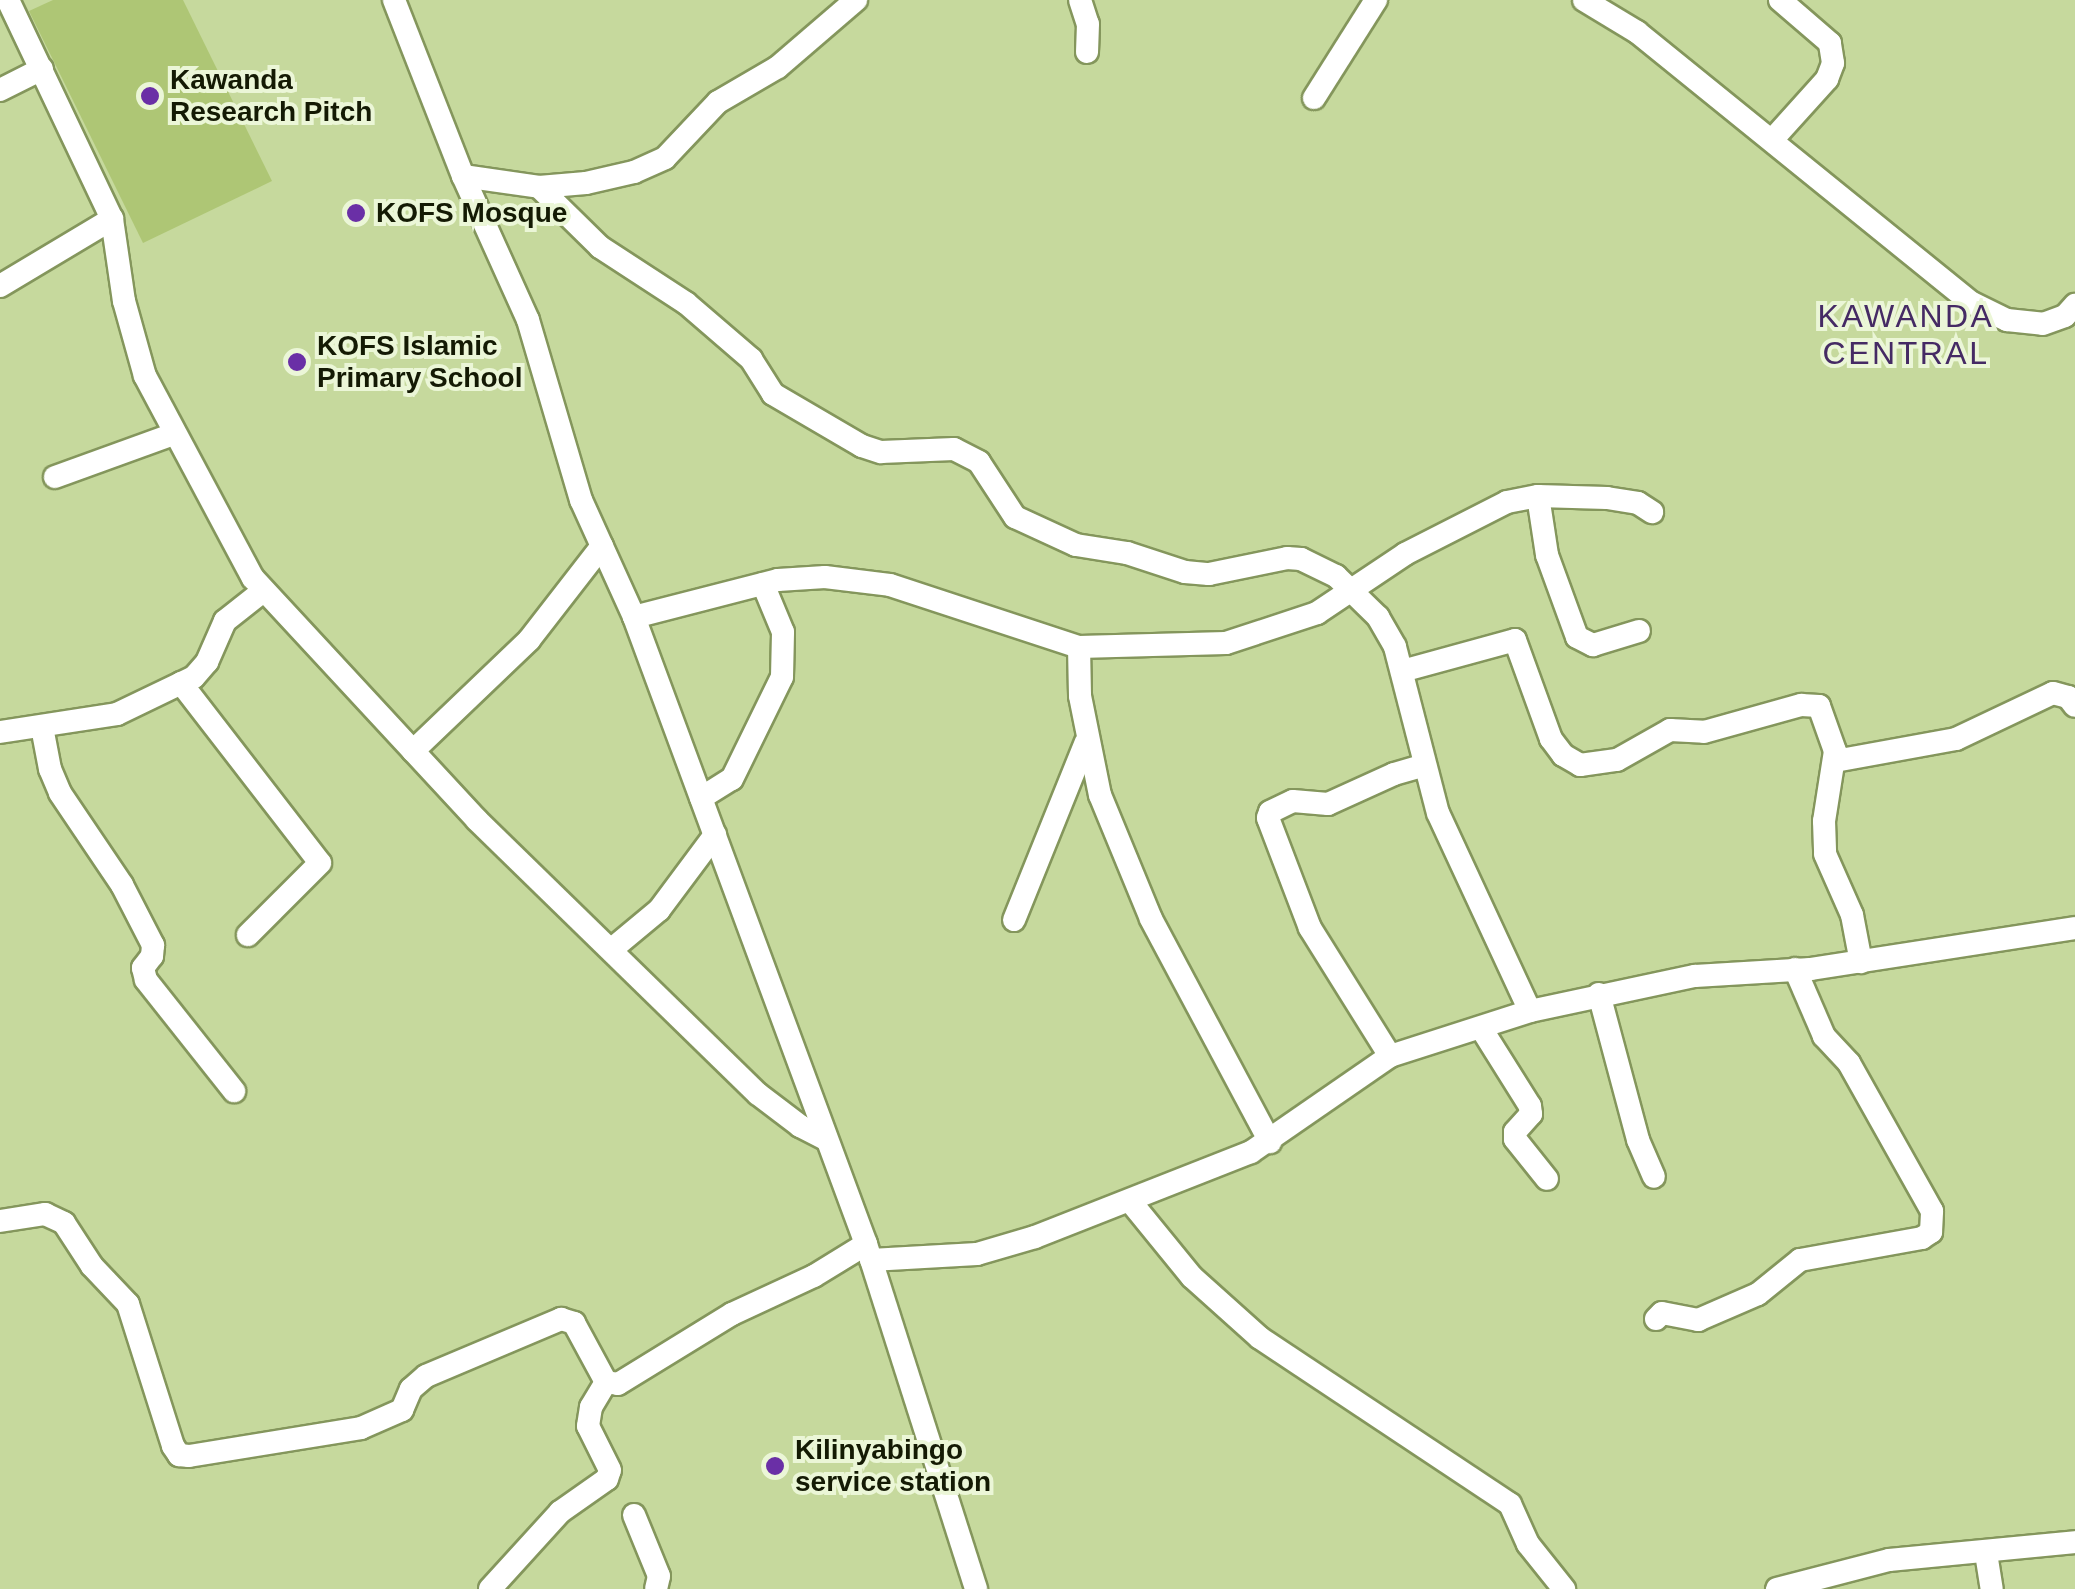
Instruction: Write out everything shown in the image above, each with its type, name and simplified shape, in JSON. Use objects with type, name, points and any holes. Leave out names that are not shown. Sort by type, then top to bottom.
[{"type":"street","points":[[8,0],[112,219],[124,301],[138,356],[235,550],[263,591],[413,752],[758,1094],[800,1126],[826,1139]]},
{"type":"street","points":[[394,0],[463,176],[528,320],[581,500],[634,617],[869,1252],[976,1589]]},
{"type":"street","points":[[463,176],[539,186],[618,177],[665,158],[718,102],[778,67],[856,0]]},
{"type":"street","points":[[1080,0],[1088,24],[1087,52]]},
{"type":"street","points":[[1314,98],[1376,0]]},
{"type":"street","points":[[1584,0],[1637,32],[1666,60],[1772,139],[1972,303],[2007,320],[2043,324],[2072,314]]},
{"type":"street","points":[[1772,139],[1828,79],[1834,64],[1830,43],[1780,0]]},
{"type":"street","points":[[0,90],[42,69]]},
{"type":"street","points":[[539,186],[600,247],[686,303],[750,359],[773,394],[862,446],[881,452],[954,449],[979,462],[1016,517],[1076,544],[1127,553],[1185,572],[1209,574],[1301,559],[1336,576],[1378,617],[1402,671],[1430,792],[1530,1012]]},
{"type":"street","points":[[0,286],[112,219]]},
{"type":"street","points":[[54,477],[174,434]]},
{"type":"street","points":[[634,617],[763,584],[825,577],[890,585],[1079,647],[1226,643],[1317,613],[1405,554],[1479,514],[1538,496],[1608,498],[1638,503],[1652,512]]},
{"type":"street","points":[[1538,496],[1546,555],[1577,637],[1592,645],[1638,631]]},
{"type":"street","points":[[413,752],[529,640],[602,546]]},
{"type":"street","points":[[701,798],[732,778],[782,677],[783,632],[763,584]]},
{"type":"street","points":[[0,732],[117,714],[181,683],[204,668],[225,621],[263,591]]},
{"type":"street","points":[[1402,671],[1515,640],[1551,740],[1563,755],[1580,766],[1616,760],[1670,730],[1704,732],[1809,703],[1822,710],[1835,760],[1824,821],[1825,854],[1852,915],[1861,962]]},
{"type":"street","points":[[1079,647],[1078,684],[1086,742],[1100,795],[1143,902],[1270,1142]]},
{"type":"street","points":[[181,683],[320,863],[248,936]]},
{"type":"street","points":[[1835,760],[1956,738],[2053,694],[2068,697],[2075,706]]},
{"type":"street","points":[[42,726],[60,793],[122,885],[153,945],[152,956],[143,968],[146,980],[234,1091]]},
{"type":"street","points":[[1014,920],[1086,742]]},
{"type":"street","points":[[1390,1056],[1310,928],[1268,818],[1270,812],[1293,802],[1328,804],[1394,774],[1425,765]]},
{"type":"street","points":[[612,950],[658,910],[715,835]]},
{"type":"street","points":[[606,1382],[618,1384],[732,1314],[869,1252],[977,1254],[1130,1201],[1270,1142],[1334,1091],[1390,1056],[1530,1012],[1695,976],[1861,962],[2075,928]]},
{"type":"street","points":[[1656,1320],[1662,1313],[1698,1320],[1762,1291],[1800,1260],[1922,1238],[1935,1224],[1932,1211],[1849,1063],[1824,1036],[1795,970]]},
{"type":"street","points":[[1600,994],[1638,1140],[1654,1177]]},
{"type":"street","points":[[1482,1028],[1530,1106],[1531,1114],[1515,1139],[1547,1179]]},
{"type":"street","points":[[1130,1201],[1192,1277],[1260,1338],[1510,1504],[1528,1544],[1564,1589]]},
{"type":"street","points":[[0,1221],[54,1216],[128,1304],[179,1455],[327,1437],[361,1428],[402,1410],[411,1389],[426,1376],[561,1319],[574,1323],[606,1382]]},
{"type":"street","points":[[490,1589],[560,1512],[607,1479],[610,1470],[588,1426],[591,1407],[606,1382]]},
{"type":"street","points":[[634,1515],[659,1576],[656,1589]]},
{"type":"street","points":[[1778,1589],[1890,1560],[2075,1542]]},
{"type":"street","points":[[1986,1553],[1992,1589]]},
{"type":"green space","name":"Kawanda Research Pitch","points":[[53,0],[183,0],[272,181],[143,243],[29,11]]},
{"type":"place","name":"Kawanda Research Pitch","points":[[150,96]]},
{"type":"place","name":"KOFS Mosque","points":[[356,213]]},
{"type":"place","name":"KOFS Islamic Primary School","points":[[297,362]]},
{"type":"place","name":"Kilinyabingo service station","points":[[775,1466]]},
{"type":"district","name":"KAWANDA CENTRAL","points":[[1906,336]]}]
